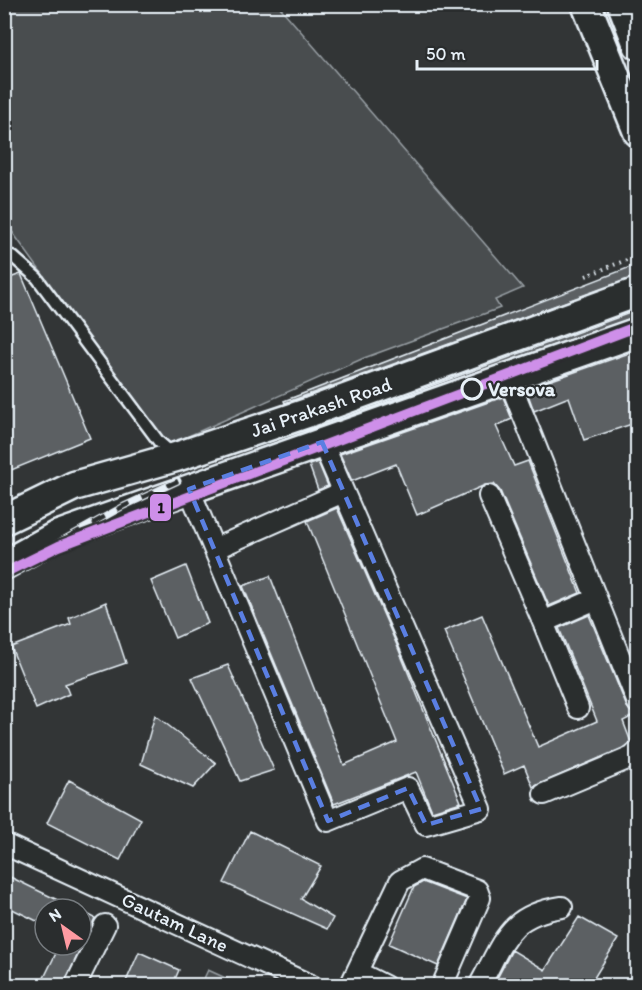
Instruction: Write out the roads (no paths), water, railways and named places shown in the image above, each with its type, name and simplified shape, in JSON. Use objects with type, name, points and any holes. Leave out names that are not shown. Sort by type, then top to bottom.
[{"type":"main road","points":[[622,4],[638,45]]},
{"type":"main road","points":[[592,7],[638,132]]},
{"type":"main road","name":"Jai Prakash Road","points":[[4,520],[74,486],[176,457],[310,412],[638,292]]},
{"type":"main road","name":"Jai Prakash Road","points":[[4,565],[56,536],[638,332]]},
{"type":"street","points":[[508,377],[638,703]]},
{"type":"street","points":[[189,489],[328,821],[408,788],[426,825],[481,809],[322,442]]},
{"type":"street","points":[[214,549],[343,492]]},
{"type":"street","points":[[489,496],[578,708]]},
{"type":"street","points":[[543,621],[596,599]]},
{"type":"street","points":[[544,794],[632,757],[638,751]]},
{"type":"street","name":"Gautam Lane","points":[[5,845],[312,986]]},
{"type":"street","points":[[385,986],[353,979],[400,881],[409,874],[422,869],[477,890],[480,898],[442,986]]},
{"type":"street","points":[[479,986],[512,926],[525,916],[542,910],[562,907]]},
{"type":"street","points":[[75,986],[105,925]]},
{"type":"lane","points":[[4,257],[12,256],[37,278],[159,442],[176,457]]},
{"type":"railway","points":[[19,564],[124,506],[178,481]]},
{"type":"place","name":"Versova","points":[[472,389]]}]
